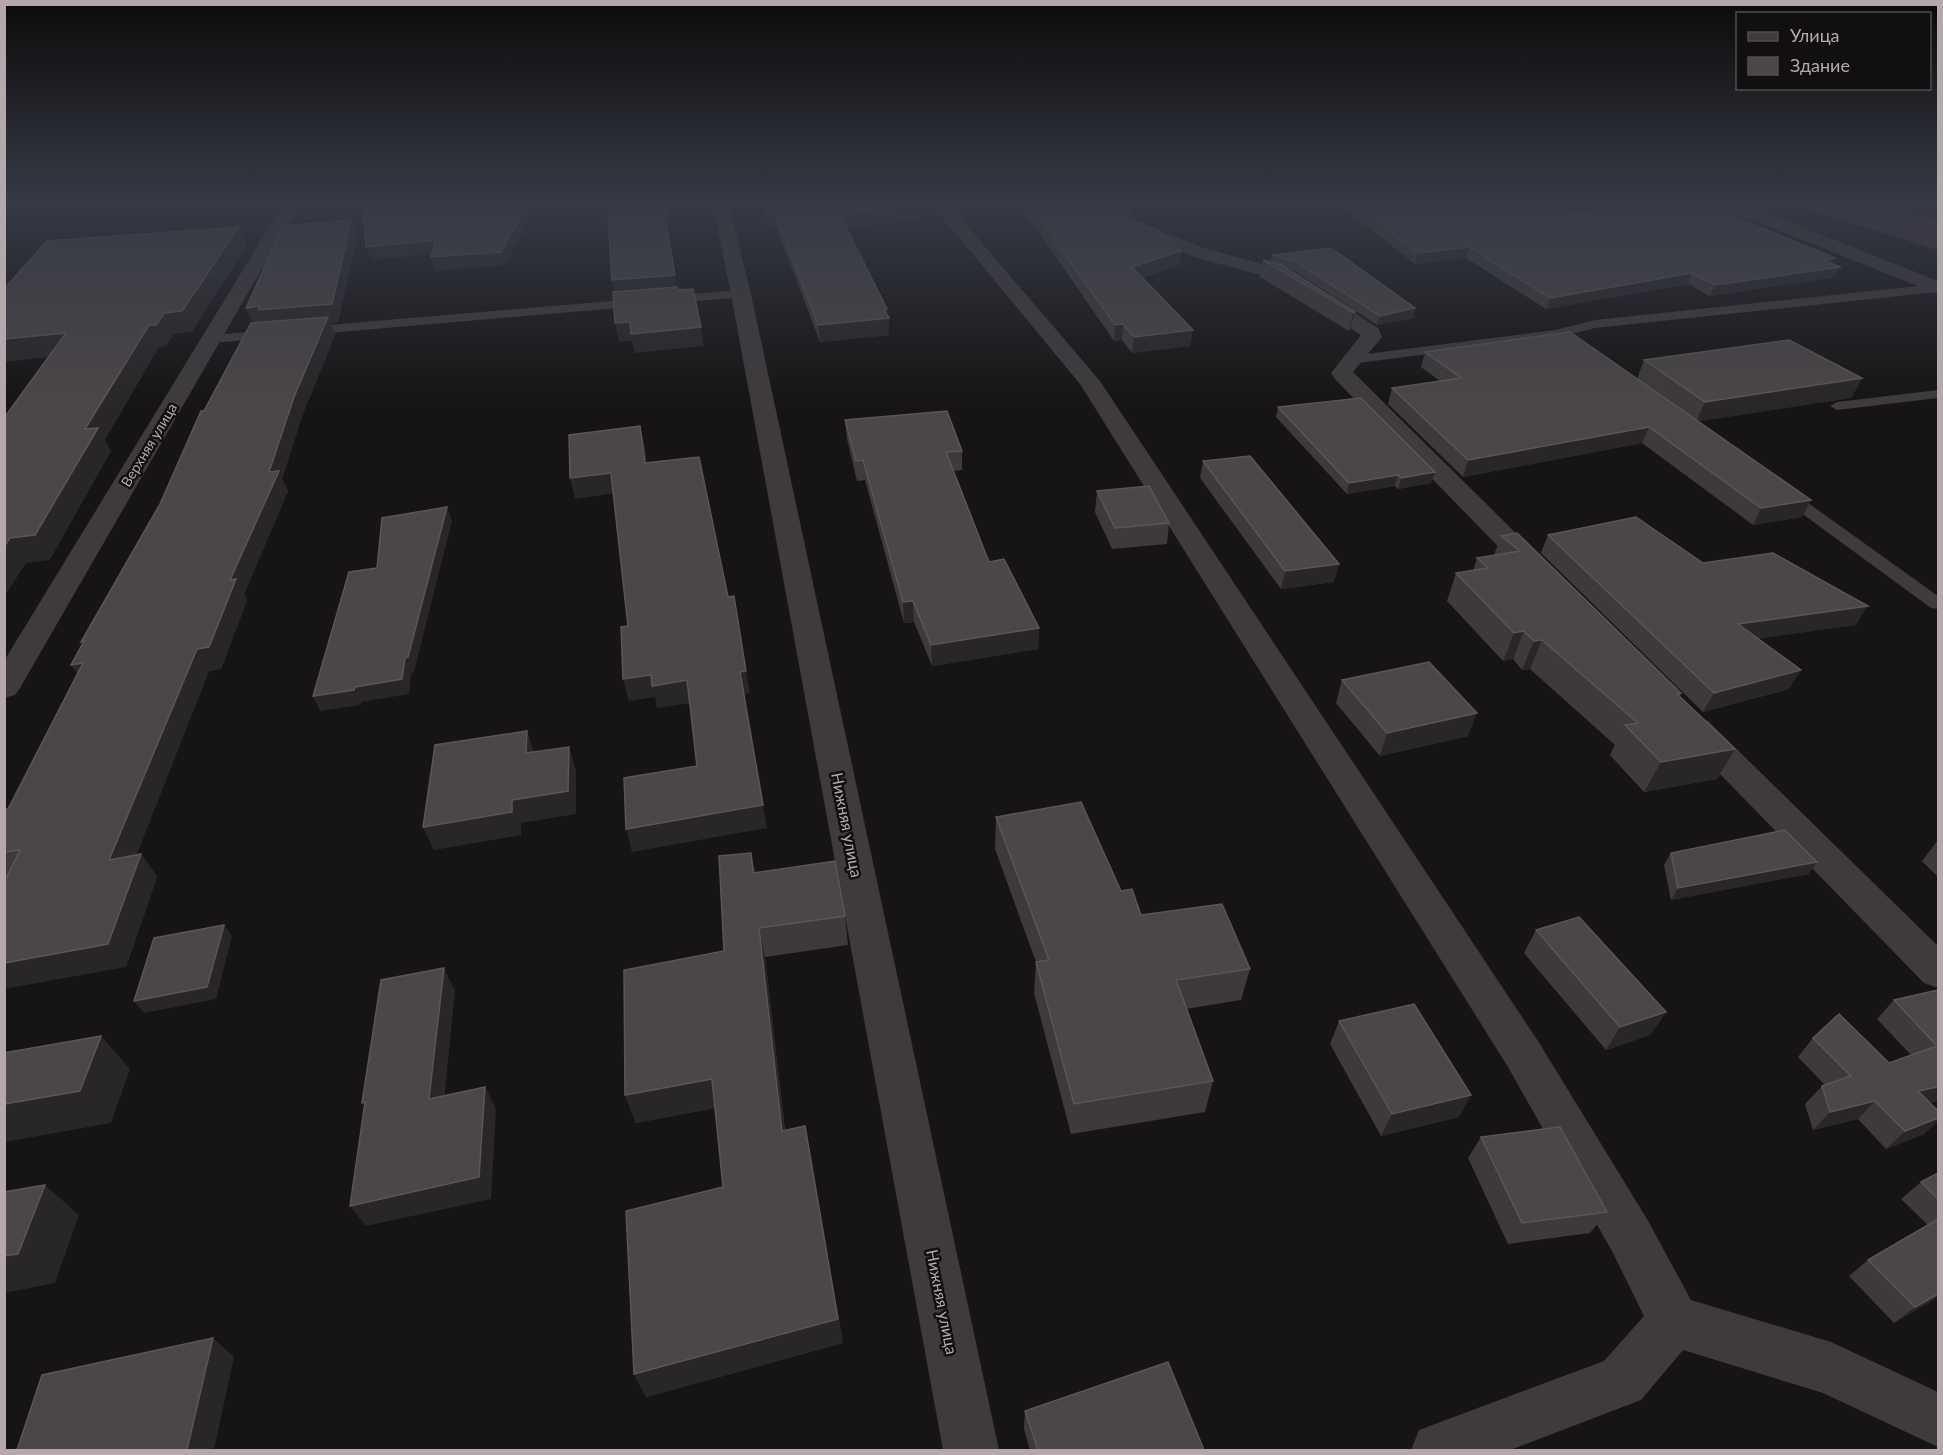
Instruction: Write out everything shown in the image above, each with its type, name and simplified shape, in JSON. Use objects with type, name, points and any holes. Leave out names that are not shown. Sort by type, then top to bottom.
[{"type":"street","name":"Верхняя улица","points":[[4,688],[253,269]]},
{"type":"street","name":"Нижняя улица","points":[[735,269],[971,1450]]},
{"type":"street","points":[[994,269],[1089,381],[1523,1054],[1630,1236],[1674,1321],[1831,1369],[1938,1420]]},
{"type":"street","points":[[1259,269],[1285,276],[1371,332],[1372,337],[1350,360],[1342,373],[1550,583]]},
{"type":"street","points":[[1891,269],[1938,288]]},
{"type":"street","points":[[1677,710],[1938,971]]},
{"type":"street","points":[[1439,1450],[1622,1381],[1674,1321]]},
{"type":"lane","points":[[1350,360],[1559,333],[1595,324],[1938,288]]},
{"type":"lane","points":[[212,339],[741,294]]},
{"type":"lane","points":[[1559,333],[1579,346]]},
{"type":"lane","points":[[1838,406],[1938,394]]},
{"type":"lane","points":[[1774,486],[1938,604]]},
{"type":"building","points":[[22,269],[211,269],[182,311],[164,313],[156,325],[149,325],[85,429],[98,428],[35,535],[10,538],[4,547],[4,418],[66,333],[4,339],[4,289]]},
{"type":"building","points":[[264,269],[340,269],[332,304],[258,310],[260,306],[246,308]]},
{"type":"building","points":[[611,269],[674,269],[675,275],[612,280]]},
{"type":"building","points":[[797,269],[867,269],[887,309],[884,309],[889,318],[818,325]]},
{"type":"building","points":[[1075,269],[1134,269],[1193,330],[1134,337],[1123,324],[1115,325]]},
{"type":"building","points":[[1278,269],[1288,269],[1355,312],[1353,313]]},
{"type":"building","points":[[1307,269],[1360,269],[1415,308],[1380,316]]},
{"type":"building","points":[[1504,269],[1827,269],[1715,285],[1692,273],[1550,298]]},
{"type":"building","points":[[677,287],[678,290],[693,289],[701,327],[631,334],[630,322],[615,323],[613,292]]},
{"type":"building","points":[[328,317],[294,397],[269,472],[279,471],[230,580],[236,579],[209,647],[197,649],[109,860],[141,854],[108,944],[4,963],[4,883],[20,850],[4,852],[4,809],[8,809],[83,663],[71,665],[84,641],[81,642],[160,504],[201,411],[204,411],[251,323]]},
{"type":"building","points":[[1570,332],[1811,500],[1761,508],[1649,427],[1468,460],[1392,388],[1461,378],[1425,352]]},
{"type":"building","points":[[1789,340],[1862,378],[1705,402],[1644,360]]},
{"type":"building","points":[[1361,398],[1435,472],[1349,483],[1278,407]]},
{"type":"building","points":[[947,411],[962,451],[946,452],[989,562],[1004,559],[1039,628],[931,645],[913,601],[903,602],[863,460],[856,461],[845,420]]},
{"type":"building","points":[[640,426],[645,463],[699,457],[728,597],[734,596],[746,671],[740,672],[763,805],[626,829],[624,778],[697,766],[687,680],[652,686],[651,675],[623,679],[621,627],[628,626],[611,473],[570,478],[569,435]]},
{"type":"building","points":[[1250,456],[1339,564],[1285,571],[1203,461]]},
{"type":"building","points":[[1149,486],[1169,523],[1115,528],[1097,491]]},
{"type":"building","points":[[447,507],[408,657],[405,658],[402,679],[313,696],[349,572],[377,568],[382,518]]},
{"type":"building","points":[[1636,517],[1703,563],[1773,553],[1868,606],[1738,624],[1801,670],[1714,693],[1548,535]]},
{"type":"building","points":[[1517,533],[1735,749],[1661,762],[1625,725],[1638,723],[1542,640],[1534,641],[1524,631],[1514,633],[1456,573],[1488,568],[1477,558],[1520,551],[1501,536]]},
{"type":"building","points":[[1429,662],[1477,713],[1387,733],[1342,680]]},
{"type":"building","points":[[527,731],[526,753],[569,747],[568,791],[512,800],[512,812],[423,827],[435,745]]},
{"type":"building","points":[[1081,802],[1121,891],[1132,889],[1141,915],[1222,904],[1250,969],[1176,980],[1213,1081],[1074,1104],[1036,962],[1049,960],[996,817]]},
{"type":"building","points":[[1785,830],[1817,862],[1678,888],[1671,853]]},
{"type":"building","points":[[751,853],[753,873],[835,861],[845,916],[759,928],[782,1131],[805,1126],[838,1319],[634,1374],[626,1211],[723,1187],[712,1079],[625,1095],[624,970],[724,951],[719,856]]},
{"type":"building","points":[[1579,917],[1666,1012],[1620,1027],[1536,930]]},
{"type":"building","points":[[224,925],[207,987],[134,1001],[154,938]]},
{"type":"building","points":[[444,968],[429,1099],[485,1087],[479,1177],[350,1206],[365,1102],[362,1103],[381,980]]},
{"type":"building","points":[[1938,990],[1938,1087],[1918,1091],[1938,1111],[1938,1118],[1905,1131],[1875,1101],[1830,1112],[1822,1086],[1851,1076],[1813,1038],[1839,1014],[1889,1063],[1937,1046],[1894,1000]]},
{"type":"building","points":[[1414,1004],[1471,1095],[1392,1114],[1339,1021]]},
{"type":"building","points":[[101,1036],[80,1091],[4,1104],[4,1053]]},
{"type":"building","points":[[1560,1127],[1607,1212],[1522,1223],[1481,1137]]},
{"type":"building","points":[[1938,1173],[1938,1199],[1921,1182]]},
{"type":"building","points":[[45,1185],[18,1254],[4,1256],[4,1192]]},
{"type":"building","points":[[1938,1219],[1938,1294],[1915,1307],[1868,1260]]},
{"type":"building","points":[[213,1338],[187,1450],[17,1450],[42,1375]]},
{"type":"building","points":[[1168,1362],[1204,1450],[1038,1450],[1025,1411]]}]
